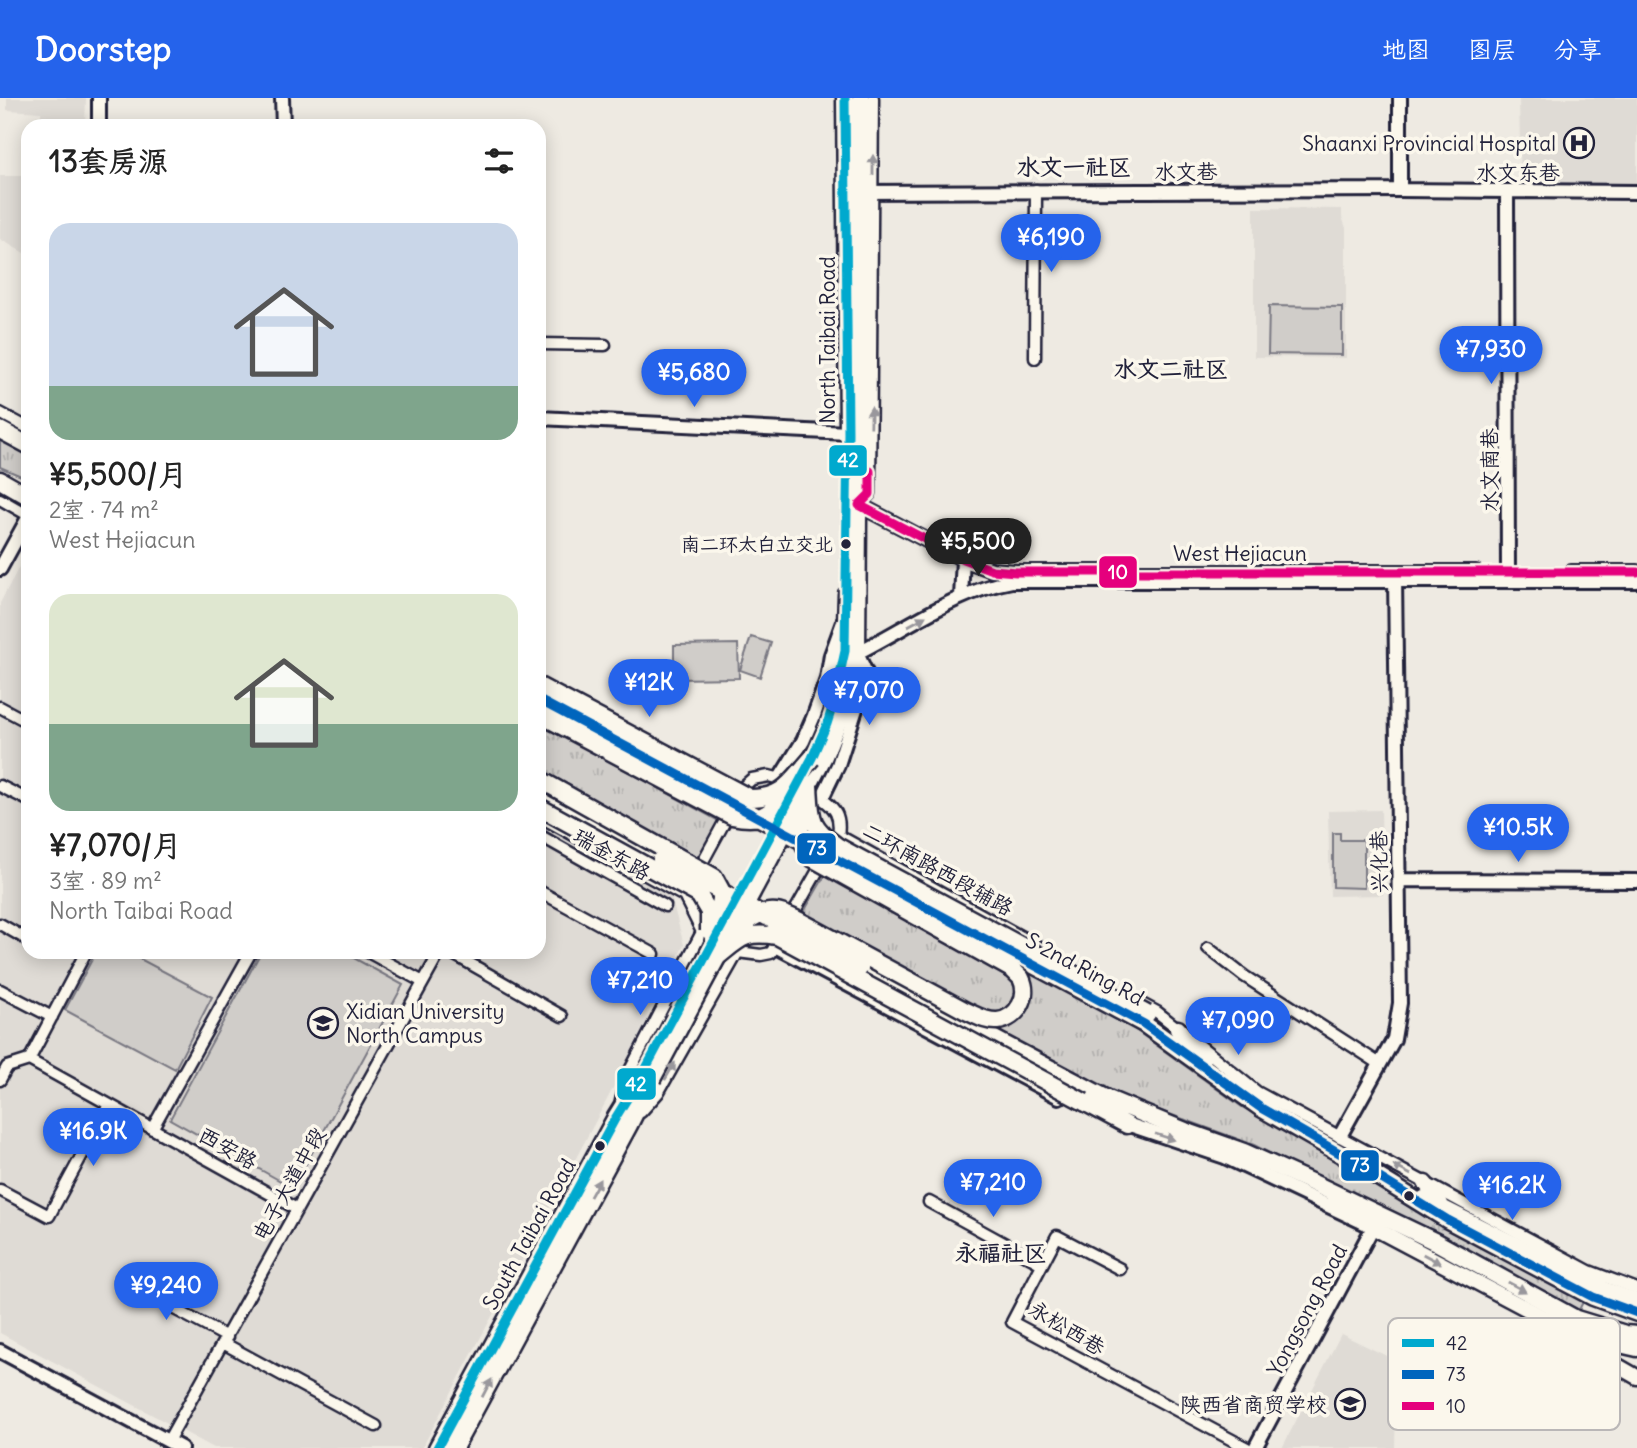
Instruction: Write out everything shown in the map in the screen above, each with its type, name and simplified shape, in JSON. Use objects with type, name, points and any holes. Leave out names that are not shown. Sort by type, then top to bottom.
[{"type":"main road","name":"North Taibai Road","points":[[801,789],[827,724],[845,651],[848,433],[860,192],[845,98]]},
{"type":"main road","name":"North Taibai Road","points":[[801,789],[824,756],[842,712],[857,653],[861,98]]},
{"type":"main road","points":[[0,430],[21,441]]},
{"type":"main road","points":[[0,480],[21,492]]},
{"type":"main road","points":[[546,690],[750,798],[775,795],[784,789],[812,758]]},
{"type":"main road","name":"S 2nd Ring Rd","points":[[546,704],[978,936],[1145,1019]]},
{"type":"main road","points":[[546,717],[577,721],[598,745]]},
{"type":"main road","points":[[546,718],[732,816],[765,817],[801,789]]},
{"type":"main road","points":[[546,783],[715,877],[721,890],[721,899],[713,945]]},
{"type":"main road","points":[[713,945],[759,915],[774,912],[797,920],[987,1020],[1008,1018],[1021,1004],[1024,993],[1021,977],[1013,970],[812,858],[800,838],[801,789]]},
{"type":"main road","points":[[801,789],[817,830],[837,846],[1145,1019],[1261,1108],[1374,1174],[1593,1297],[1637,1313]]},
{"type":"main road","name":"South Taibai Road","points":[[454,1448],[713,945],[801,789]]},
{"type":"main road","points":[[546,792],[563,793]]},
{"type":"main road","points":[[546,796],[1108,1099],[1313,1182],[1436,1242],[1574,1318]]},
{"type":"main road","points":[[546,811],[699,895],[709,912],[713,945]]},
{"type":"main road","points":[[946,933],[978,936],[999,961]]},
{"type":"main road","points":[[713,945],[747,935],[777,936],[1127,1125]]},
{"type":"main road","points":[[930,991],[939,1010]]},
{"type":"main road","points":[[939,1010],[966,1011]]},
{"type":"main road","points":[[1178,1029],[1218,1077]]},
{"type":"main road","name":"South Taibai Road","points":[[437,1448],[623,1121]]},
{"type":"main road","points":[[1313,1182],[1377,1229],[1544,1318]]},
{"type":"main road","points":[[1425,1183],[1446,1214],[1604,1289],[1637,1301]]},
{"type":"main road","points":[[1620,1331],[1637,1335]]},
{"type":"main road","points":[[1620,1367],[1637,1377]]},
{"type":"street","points":[[99,98],[99,119]]},
{"type":"street","points":[[282,98],[283,119]]},
{"type":"street","points":[[860,192],[873,98]]},
{"type":"street","points":[[1399,190],[1400,98]]},
{"type":"street","points":[[1035,358],[1036,190]]},
{"type":"street","name":"水文巷","points":[[860,192],[1399,190]]},
{"type":"street","name":"水文东巷","points":[[1399,190],[1637,192]]},
{"type":"street","name":"水文南巷","points":[[1507,191],[1508,576]]},
{"type":"street","points":[[546,344],[605,345]]},
{"type":"street","points":[[0,413],[21,425]]},
{"type":"street","points":[[546,418],[848,433]]},
{"type":"street","points":[[0,499],[21,512]]},
{"type":"street","name":"West Hejiacun","points":[[859,505],[962,559],[992,570],[1395,577]]},
{"type":"street","points":[[0,569],[21,529]]},
{"type":"street","points":[[961,597],[962,559]]},
{"type":"street","name":"West Hejiacun","points":[[857,653],[961,597],[991,584],[1012,581],[1508,576],[1637,572]]},
{"type":"street","name":"West Hejiacun","points":[[1508,576],[1637,581]]},
{"type":"street","name":"兴化巷","points":[[1340,1136],[1394,1039],[1400,1003],[1395,577]]},
{"type":"street","points":[[780,778],[798,751],[813,718],[847,611]]},
{"type":"street","points":[[822,798],[838,765],[867,675],[857,653]]},
{"type":"street","points":[[546,681],[744,786]]},
{"type":"street","points":[[0,707],[21,718]]},
{"type":"street","points":[[546,820],[684,896],[713,945],[761,955],[771,953],[838,835],[836,813],[822,798],[780,778],[769,776],[752,779],[744,786],[684,896]]},
{"type":"street","points":[[0,786],[21,796]]},
{"type":"street","name":"二环南路西段辅路","points":[[838,835],[1157,1012],[1257,1092],[1589,1271],[1637,1289]]},
{"type":"street","name":"瑞金东路","points":[[546,839],[665,906]]},
{"type":"street","points":[[1399,880],[1637,881]]},
{"type":"street","points":[[546,895],[654,954]]},
{"type":"street","points":[[0,924],[21,936]]},
{"type":"street","points":[[623,1121],[628,1074],[713,945]]},
{"type":"street","points":[[775,946],[1082,1109],[1225,1157],[1377,1229]]},
{"type":"street","points":[[1208,948],[1244,976],[1380,1064]]},
{"type":"street","points":[[623,1121],[658,1093],[738,952]]},
{"type":"street","points":[[0,1080],[7,1067],[29,1060],[81,959]]},
{"type":"street","points":[[152,1129],[247,959]]},
{"type":"street","points":[[381,959],[423,982]]},
{"type":"street","name":"电子大道中段","points":[[168,1441],[436,959]]},
{"type":"street","points":[[469,959],[562,1016]]},
{"type":"street","points":[[0,990],[52,1017]]},
{"type":"street","name":"西安路","points":[[29,1060],[297,1209]]},
{"type":"street","points":[[0,1190],[49,1216],[109,1105]]},
{"type":"street","points":[[929,1202],[1042,1264]]},
{"type":"street","name":"Yongsong Road","points":[[1255,1448],[1377,1229]]},
{"type":"street","name":"Yongsong Road","points":[[1263,1448],[1377,1229]]},
{"type":"street","name":"永松西巷","points":[[1120,1269],[1057,1236],[1012,1322],[1247,1448]]},
{"type":"street","points":[[120,1280],[376,1426]]},
{"type":"street","points":[[0,1351],[181,1448]]},
{"type":"shaded area","points":[[7,98],[86,98],[85,119],[41,119],[41,112],[7,110]]},
{"type":"shaded area","name":"Shaanxi Provincial Hospital","points":[[1519,98],[1637,98],[1637,188],[1521,188]]},
{"type":"shaded area","points":[[0,176],[21,176],[21,251],[0,239]]},
{"type":"shaded area","points":[[1254,208],[1342,209],[1346,228],[1346,358],[1254,357]]},
{"type":"shaded area","name":"Xidian University North Campus","points":[[21,563],[21,959],[546,959],[546,827],[671,897],[684,945],[610,1094],[422,1448],[214,1448],[0,1333],[0,603]]},
{"type":"shaded area","points":[[1381,810],[1383,895],[1330,896],[1328,811]]},
{"type":"shaded area","name":"陕西省商贸学校","points":[[1341,1334],[1388,1357],[1388,1430],[1395,1430],[1395,1448],[1282,1448]]},
{"type":"green space","points":[[1269,306],[1342,307],[1342,355],[1268,354]]},
{"type":"green space","points":[[0,437],[21,450],[21,476],[0,467]]},
{"type":"green space","points":[[751,637],[771,643],[760,677],[740,670]]},
{"type":"green space","points":[[738,644],[739,678],[674,679],[674,645]]},
{"type":"green space","points":[[546,727],[719,821],[698,858],[546,774]]},
{"type":"green space","points":[[1333,833],[1340,833],[1340,840],[1364,840],[1364,888],[1333,887]]},
{"type":"green space","points":[[827,872],[1011,974],[1017,984],[1019,1001],[1002,1016],[984,1013],[802,915]]},
{"type":"green space","points":[[92,959],[140,959],[212,997],[175,1069],[65,1010]]},
{"type":"green space","points":[[257,959],[356,959],[403,985],[293,1188],[170,1119]]},
{"type":"green space","points":[[1022,967],[1134,1029],[1242,1107],[1312,1146],[1362,1179],[1584,1300],[1578,1312],[1254,1145],[1109,1092],[988,1025],[1006,1024],[1029,984]]},
{"type":"transit line","name":"42","points":[[437,1448],[616,1117],[645,1070],[812,758],[833,705],[845,651],[848,433],[845,98]]},
{"type":"transit line","name":"10","points":[[870,471],[870,494],[859,505],[963,559],[992,570],[1637,572]]},
{"type":"transit line","name":"73","points":[[546,704],[1144,1024],[1261,1108],[1448,1220],[1593,1297],[1637,1313]]},
{"type":"place","name":"Shaanxi Provincial Hospital","points":[[1579,143]]},
{"type":"place","name":"南二环太白立交北","points":[[846,544]]},
{"type":"place","name":"Xidian University North Campus","points":[[323,1023]]},
{"type":"place","name":"陕西省商贸学校","points":[[1350,1404]]},
{"type":"district","name":"水文一社区","points":[[1074,166]]},
{"type":"district","name":"水文二社区","points":[[1171,368]]},
{"type":"district","name":"永福社区","points":[[1001,1252]]}]
